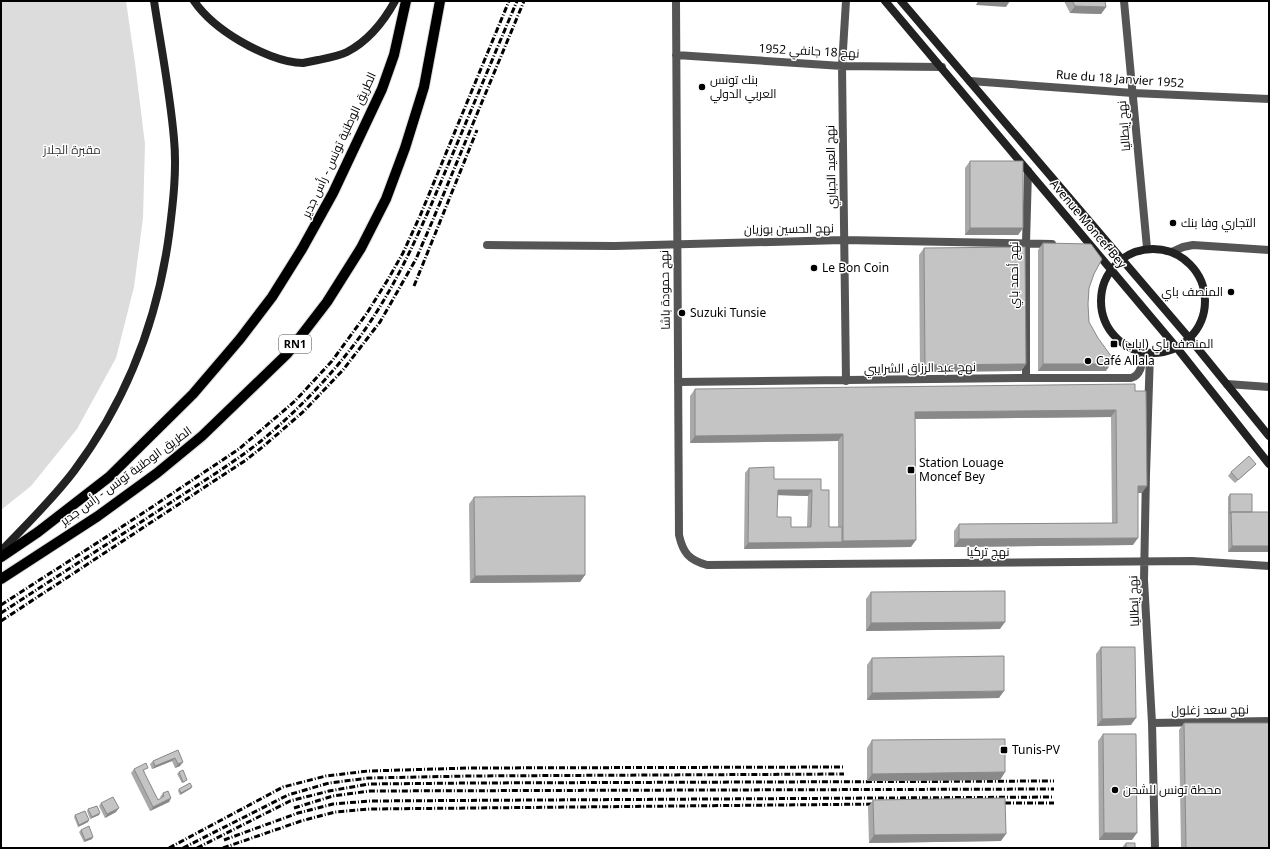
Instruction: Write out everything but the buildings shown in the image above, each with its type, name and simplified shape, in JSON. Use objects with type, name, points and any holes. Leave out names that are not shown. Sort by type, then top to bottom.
[{"type":"main road","points":[[1,551],[51,499],[74,471],[99,434],[119,400],[136,363],[149,328],[166,256],[174,177],[174,140],[154,1]]},
{"type":"main road","points":[[194,1],[216,24],[247,45],[260,52],[281,59],[302,63],[347,52],[364,40],[376,28],[389,12],[395,1]]},
{"type":"main road","name":"الطريق الوطنية تونس - رأس جدير","points":[[1,557],[56,518],[109,477],[193,394],[240,339],[272,297],[302,249],[333,193],[382,89],[394,55],[406,1]]},
{"type":"main road","name":"الطريق الوطنية تونس - رأس جدير","points":[[1,579],[98,516],[202,436],[287,354],[327,302],[361,248],[386,199],[405,148],[424,87],[440,1]]},
{"type":"main road","name":"Avenue Moncef Bey","points":[[885,1],[1177,348],[1269,464]]},
{"type":"main road","name":"Avenue Moncef Bey","points":[[901,1],[1190,339],[1269,436]]},
{"type":"main road","points":[[1147,248],[1172,252],[1190,263],[1201,280],[1206,301],[1202,321],[1190,339],[1177,348],[1164,353],[1147,353],[1127,347],[1113,336],[1104,320],[1100,303],[1103,285],[1111,270],[1122,259],[1134,252],[1147,248]]},
{"type":"street","name":"نهج حمودة باشا","points":[[676,1],[676,243],[679,535],[681,545],[690,558],[707,565]]},
{"type":"street","name":"نهج العيد الجباري","points":[[846,1],[842,66],[843,240],[846,381]]},
{"type":"street","name":"نهج إيطاليا","points":[[1124,1],[1147,248]]},
{"type":"street","name":"نهج 18 جانفي 1952","points":[[676,55],[842,66],[942,67]]},
{"type":"street","name":"Rue du 18 Janvier 1952","points":[[970,81],[1133,93],[1269,99]]},
{"type":"street","name":"نهج أحمد باي","points":[[1026,378],[1026,243],[1028,171]]},
{"type":"street","name":"نهج الحسين بوزيان","points":[[487,245],[615,246],[676,243],[843,240],[1062,244]]},
{"type":"street","points":[[1077,245],[1091,246]]},
{"type":"street","points":[[1172,252],[1183,247],[1193,245],[1269,250]]},
{"type":"street","name":"نهج إيطاليا","points":[[1147,353],[1144,580],[1152,723],[1155,848]]},
{"type":"street","name":"نهج عبد الرزاق الشرايبي","points":[[678,382],[1134,378],[1140,372],[1147,353]]},
{"type":"street","points":[[1227,384],[1269,386]]},
{"type":"street","name":"نهج تركيا","points":[[707,565],[1145,563],[1192,561],[1269,566]]},
{"type":"street","name":"نهج سعد زغلول","points":[[1152,723],[1269,721]]},
{"type":"green space","name":"مقبرة الجلاز","points":[[1,1],[126,1],[145,144],[143,218],[134,287],[116,358],[77,429],[31,486],[1,510]]},
{"type":"railway","points":[[1,605],[239,449],[295,401],[332,361],[367,313],[403,253],[420,216],[509,1]]},
{"type":"railway","points":[[1,613],[236,460],[261,441],[287,418],[335,369],[371,321],[385,299],[409,253],[431,206],[517,1]]},
{"type":"railway","points":[[1,621],[246,460],[304,411],[343,370],[380,322],[416,259],[524,1]]},
{"type":"railway","points":[[414,286],[477,130]]},
{"type":"railway","points":[[169,848],[283,787],[326,776],[368,771],[470,768],[845,767]]},
{"type":"railway","points":[[183,848],[288,795],[329,783],[369,778],[844,774]]},
{"type":"railway","points":[[197,848],[290,801],[329,791],[369,784],[1054,781]]},
{"type":"railway","points":[[294,808],[333,796],[370,791],[1054,789]]},
{"type":"railway","points":[[224,840],[298,813],[333,804],[370,801],[1054,797]]},
{"type":"railway","points":[[994,803],[1054,803]]},
{"type":"railway","points":[[223,848],[301,821],[335,812],[370,809],[882,804]]},
{"type":"place","name":"بنك تونس العربي الدولي","points":[[702,87]]},
{"type":"place","name":"التجاري وفا بنك","points":[[1173,223]]},
{"type":"place","name":"Le Bon Coin","points":[[814,268]]},
{"type":"place","name":"المنصف باي","points":[[1231,292]]},
{"type":"place","name":"Suzuki Tunsie","points":[[682,313]]},
{"type":"place","name":"المنصف باي (إياب)","points":[[1114,344]]},
{"type":"place","name":"Café Allala","points":[[1088,361]]},
{"type":"place","name":"Station Louage Moncef Bey","points":[[911,470]]},
{"type":"place","name":"Tunis-PV","points":[[1004,750]]},
{"type":"place","name":"محطة تونس للشحن","points":[[1115,790]]}]
